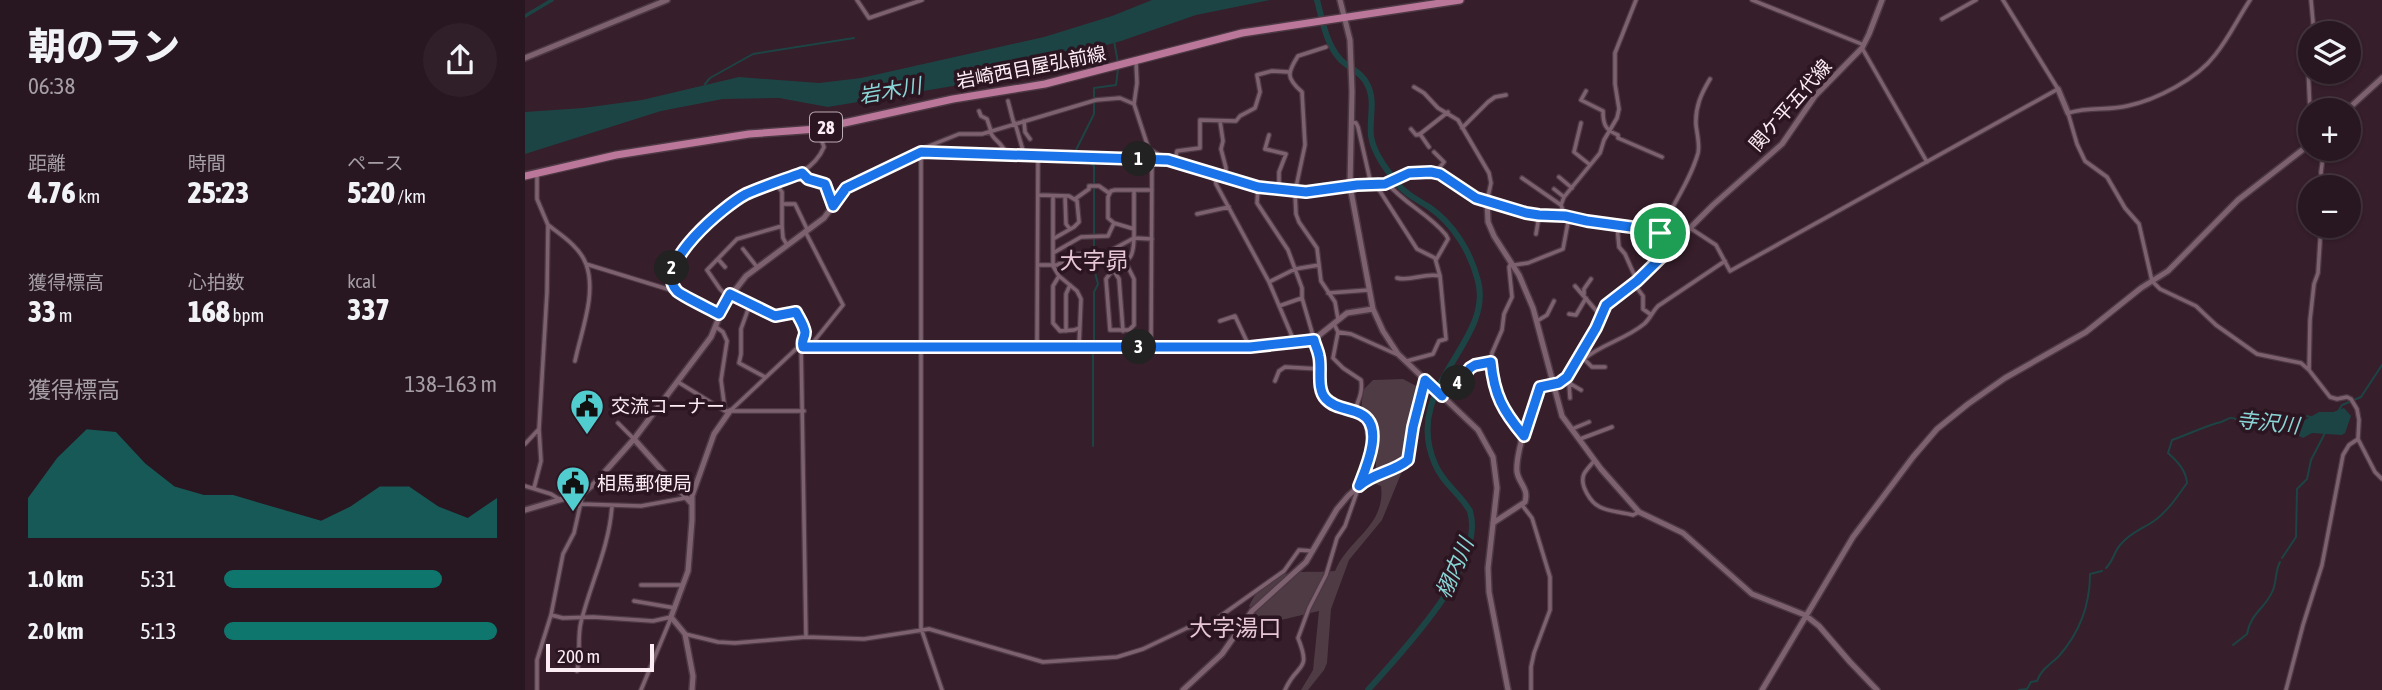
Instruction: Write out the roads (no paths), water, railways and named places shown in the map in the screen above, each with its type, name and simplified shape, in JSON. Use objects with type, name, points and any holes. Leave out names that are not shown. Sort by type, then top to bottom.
[{"type":"main road","name":"岩崎西目屋弘前線","points":[[525,176],[616,155],[749,134],[817,129],[953,99],[1045,84],[1242,33],[1334,19],[1344,14],[1460,0]]},
{"type":"street","points":[[525,58],[667,0]]},
{"type":"street","points":[[857,0],[869,19],[922,0]]},
{"type":"street","points":[[1340,0],[1350,36],[1350,186],[1373,309],[1398,354],[1478,430],[1490,449],[1497,476],[1488,568],[1489,592],[1508,690]]},
{"type":"street","points":[[1561,205],[1564,197],[1600,153],[1617,118],[1619,109],[1615,84],[1615,53],[1636,0]]},
{"type":"street","points":[[1752,0],[1863,46],[1927,162]]},
{"type":"street","name":"関ケ平五代線","points":[[1600,315],[1606,305],[1635,283],[1739,182],[1773,154],[1815,96],[1863,46],[1882,0]]},
{"type":"street","points":[[1942,19],[1976,0]]},
{"type":"street","points":[[2003,0],[2058,89],[2085,161],[2107,177],[2125,208],[2139,224],[2152,281],[2160,289],[2196,306],[2215,325],[2257,354],[2301,363],[2330,397],[2337,400],[2347,397],[2355,404],[2359,420],[2358,439],[2375,472],[2382,479]]},
{"type":"street","points":[[2069,113],[2089,108],[2122,107],[2147,102],[2176,86],[2214,58],[2250,0]]},
{"type":"street","points":[[2311,0],[2313,21]]},
{"type":"street","points":[[1326,47],[1298,56],[1289,72],[1291,82],[1301,92],[1305,145],[1295,192],[1296,214],[1317,248],[1321,281],[1335,302],[1338,332],[1333,358],[1361,380],[1360,400],[1354,412]]},
{"type":"street","points":[[1136,61],[1134,104],[1152,159],[1151,347]]},
{"type":"street","points":[[1172,160],[1177,151],[1200,148],[1200,120],[1235,121],[1255,108],[1260,92],[1257,75],[1272,71],[1289,72]]},
{"type":"street","points":[[2360,98],[2382,78]]},
{"type":"street","points":[[1660,233],[1671,207],[1686,183],[1699,150],[1695,122],[1699,98],[1710,79]]},
{"type":"street","points":[[1414,88],[1458,120],[1489,173],[1491,183],[1487,213],[1491,229],[1523,285],[1537,321],[1558,406],[1570,430],[1639,512],[1683,533],[1752,594],[1805,615],[1819,626],[1877,690]]},
{"type":"street","points":[[1690,228],[1716,245],[1730,271],[2058,89]]},
{"type":"street","points":[[1586,91],[1581,100],[1603,111],[1603,122],[1608,132],[1662,158]]},
{"type":"street","points":[[1462,128],[1488,102],[1495,97],[1506,95]]},
{"type":"street","points":[[942,690],[921,628],[921,152],[923,148],[959,134],[982,134],[1093,101],[1120,98],[1134,104]]},
{"type":"street","points":[[1009,101],[1024,155]]},
{"type":"street","points":[[979,111],[981,116],[987,119],[991,135],[1002,143],[1006,154]]},
{"type":"street","points":[[1411,130],[1416,135],[1420,134],[1448,112]]},
{"type":"street","points":[[1024,121],[1025,132],[1030,139]]},
{"type":"street","points":[[1220,121],[1223,141],[1221,149],[1226,168],[1224,177]]},
{"type":"street","points":[[1351,122],[1358,127],[1373,185],[1417,249],[1436,260]]},
{"type":"street","points":[[1581,123],[1574,152],[1589,164]]},
{"type":"street","points":[[677,292],[671,276],[672,268],[689,243],[718,214],[745,195],[802,173],[824,146],[817,129]]},
{"type":"street","points":[[1420,134],[1429,147]]},
{"type":"street","points":[[1269,135],[1265,149],[1286,154],[1279,172],[1279,191]]},
{"type":"street","points":[[1149,148],[1172,160],[1279,191],[1316,192],[1389,183],[1414,172],[1436,172],[1469,195],[1487,201],[1539,215],[1567,216],[1680,239]]},
{"type":"street","points":[[525,510],[583,493],[594,484],[634,439],[711,337],[729,295],[757,267],[824,218],[846,188],[921,152],[1172,160]]},
{"type":"street","points":[[1434,152],[1444,162],[1436,172]]},
{"type":"street","points":[[1762,690],[1853,537],[1937,429],[2005,378],[2086,332],[2179,262],[2238,200],[2298,153]]},
{"type":"street","points":[[1037,347],[1038,155]]},
{"type":"street","points":[[534,488],[541,461],[539,429],[548,225],[537,199],[537,172]]},
{"type":"street","points":[[802,173],[808,179],[825,184],[833,206]]},
{"type":"street","points":[[1214,173],[1216,184],[1269,282],[1294,341]]},
{"type":"street","points":[[1511,264],[1528,263],[1563,249],[1567,216],[1561,205],[1522,177]]},
{"type":"street","points":[[1559,177],[1572,188]]},
{"type":"street","points":[[775,183],[782,192],[783,238],[787,245]]},
{"type":"street","points":[[1389,183],[1402,199],[1423,213],[1448,239],[1436,260],[1446,339],[1440,341],[1429,357],[1405,361]]},
{"type":"street","points":[[1075,199],[1089,189],[1089,186],[1109,193]]},
{"type":"street","points":[[1258,187],[1257,203],[1288,250],[1302,288],[1320,369],[1322,393],[1336,406],[1362,414],[1370,423],[1373,446],[1345,526],[1337,538],[1327,575],[1309,608],[1298,638],[1305,657],[1303,666],[1285,690]]},
{"type":"street","points":[[1554,189],[1564,197]]},
{"type":"street","points":[[1109,193],[1115,190],[1151,190]]},
{"type":"street","points":[[1126,262],[1134,279],[1134,322],[1132,328],[1110,330],[1106,279],[1133,254],[1134,191]]},
{"type":"street","points":[[1109,193],[1108,218],[1114,223],[1134,229]]},
{"type":"street","points":[[1038,195],[1065,195],[1075,199]]},
{"type":"street","points":[[1065,195],[1066,224],[1081,237]]},
{"type":"street","points":[[1053,196],[1053,266],[1059,276],[1077,291],[1081,299],[1079,347]]},
{"type":"street","points":[[1053,239],[1072,228],[1079,219],[1075,199]]},
{"type":"street","points":[[783,204],[795,204],[843,305],[814,346]]},
{"type":"street","points":[[1198,214],[1229,207]]},
{"type":"street","points":[[1536,234],[1539,215]]},
{"type":"street","points":[[1053,253],[1081,237],[1108,236],[1114,223]]},
{"type":"street","points":[[548,225],[575,247],[586,264],[589,292],[575,361]]},
{"type":"street","points":[[1617,225],[1619,247],[1625,254],[1635,283],[1643,296],[1643,309],[1650,314]]},
{"type":"street","points":[[782,226],[737,239],[707,270],[720,289],[729,295],[775,316],[796,312],[804,328],[805,334],[801,342],[806,638]]},
{"type":"street","points":[[2309,370],[2310,320],[2318,273],[2320,238]]},
{"type":"street","points":[[1038,265],[1053,266],[1078,254],[1108,252],[1135,239],[1152,239]]},
{"type":"street","points":[[743,249],[757,267]]},
{"type":"street","points":[[1108,252],[1108,261],[1119,279],[1122,331]]},
{"type":"street","points":[[718,259],[725,267]]},
{"type":"street","points":[[1581,359],[1636,330],[1647,322],[1658,306],[1725,261]]},
{"type":"street","points":[[586,264],[677,292],[719,314]]},
{"type":"street","points":[[1511,264],[1512,297],[1504,314],[1502,330],[1491,362],[1493,385],[1504,410],[1524,436]]},
{"type":"street","points":[[1269,282],[1295,269],[1319,265]]},
{"type":"street","points":[[1397,278],[1402,280],[1432,274],[1440,276]]},
{"type":"street","points":[[1059,276],[1053,286],[1052,323],[1056,329],[1066,331],[1079,328]]},
{"type":"street","points":[[1569,314],[1576,316],[1585,297],[1584,289],[1591,279]]},
{"type":"street","points":[[1066,331],[1066,294],[1070,285]]},
{"type":"street","points":[[1570,398],[1568,380],[1581,359],[1600,315],[1575,286]]},
{"type":"street","points":[[1328,293],[1369,290]]},
{"type":"street","points":[[1279,306],[1303,298]]},
{"type":"street","points":[[1537,321],[1547,315],[1555,300]]},
{"type":"street","points":[[750,304],[741,329],[739,363],[765,377]]},
{"type":"street","points":[[641,690],[684,585],[691,552],[692,496],[714,434],[728,411],[789,354],[803,347],[814,346],[1278,346],[1294,341],[1314,340],[1336,321],[1355,310],[1373,309]]},
{"type":"street","points":[[1220,321],[1235,316],[1250,347]]},
{"type":"street","points":[[716,327],[723,332],[727,341],[721,380],[728,411]]},
{"type":"street","points":[[1338,332],[1373,342],[1398,354]]},
{"type":"street","points":[[1581,359],[1592,367],[1605,367]]},
{"type":"street","points":[[1441,395],[1449,382],[1457,385],[1470,368],[1491,362]]},
{"type":"street","points":[[1275,381],[1279,371],[1285,367],[1320,369]]},
{"type":"street","points":[[1183,690],[1222,654],[1252,611],[1306,562],[1337,509],[1359,486],[1367,479],[1408,460],[1425,380]]},
{"type":"street","points":[[1493,523],[1522,505],[1526,498],[1527,490],[1518,476],[1518,465],[1538,390],[1543,385],[1568,380]]},
{"type":"street","points":[[1568,380],[1581,390]]},
{"type":"street","points":[[678,382],[728,411],[804,411]]},
{"type":"street","points":[[1570,430],[1589,422]]},
{"type":"street","points":[[618,423],[692,503]]},
{"type":"street","points":[[1578,440],[1612,428]]},
{"type":"street","points":[[525,444],[539,429]]},
{"type":"street","points":[[2286,690],[2302,625],[2322,565],[2343,455],[2349,445],[2358,439]]},
{"type":"street","points":[[1594,461],[1583,475],[1593,502],[1602,509],[1633,515],[1639,512]]},
{"type":"street","points":[[525,486],[559,499]]},
{"type":"street","points":[[537,690],[537,660],[551,615],[563,554],[574,533],[583,493]]},
{"type":"street","points":[[581,504],[641,506],[685,498]]},
{"type":"street","points":[[1522,505],[1532,518],[1550,578],[1550,610],[1533,660],[1531,690]]},
{"type":"street","points":[[576,671],[582,618],[595,571],[608,541],[613,506]]},
{"type":"street","points":[[685,634],[718,642],[806,638],[864,639],[921,628],[936,630],[1043,662],[1117,657],[1143,649],[1187,628],[1212,622],[1284,571],[1299,550],[1313,551]]},
{"type":"street","points":[[641,585],[684,585]]},
{"type":"street","points":[[634,601],[675,608]]},
{"type":"street","points":[[551,615],[653,621],[671,617]]},
{"type":"street","points":[[671,617],[685,634],[693,676],[692,690]]},
{"type":"water","name":"岩木川","points":[[1152,0],[1270,0],[1196,15],[1121,41],[971,83],[828,107],[779,98],[723,99],[661,111],[525,154],[525,112],[642,100],[739,77],[819,83],[861,78],[1044,37],[1112,16]]},
{"type":"water","points":[[2344,408],[2351,416],[2342,435],[2312,433],[2303,438],[2299,436],[2298,424],[2319,412],[2333,412]]},
{"type":"waterway","points":[[525,16],[552,0]]},
{"type":"waterway","name":"栩内川","points":[[1317,0],[1325,31],[1335,53],[1362,76],[1370,90],[1371,136],[1374,148],[1403,190],[1438,214],[1454,231],[1471,260],[1478,281],[1479,303],[1473,324],[1438,388],[1430,412],[1428,437],[1438,470],[1470,511],[1472,533],[1466,557],[1438,606],[1368,690]]},
{"type":"waterway","points":[[705,84],[710,78],[753,54],[854,38]]},
{"type":"waterway","points":[[1114,41],[1118,63]]},
{"type":"waterway","points":[[1074,154],[1094,114],[1094,88],[1116,85],[1118,69]]},
{"type":"waterway","points":[[1087,160],[1094,166],[1094,269],[1098,284],[1094,292],[1094,344]]},
{"type":"waterway","points":[[1093,350],[1093,446]]},
{"type":"waterway","name":"寺沢川","points":[[2339,410],[2342,405],[2361,397],[2382,365]]},
{"type":"waterway","points":[[2307,416],[2313,418]]},
{"type":"waterway","name":"寺沢川","points":[[2106,568],[2125,540],[2159,517],[2187,483],[2183,470],[2168,453],[2172,440],[2231,418],[2242,424],[2256,417],[2277,425],[2299,427]]},
{"type":"waterway","points":[[2282,558],[2296,537],[2297,489],[2307,479],[2311,460],[2325,433]]},
{"type":"waterway","points":[[2233,645],[2247,634],[2252,620],[2270,596],[2280,562]]},
{"type":"waterway","name":"寺沢川","points":[[2019,690],[2027,689],[2031,682],[2037,681],[2066,647],[2086,608],[2090,574],[2102,571]]},
{"type":"place","name":"交流コーナー","points":[[587,436]]},
{"type":"place","name":"相馬郵便局","points":[[573,513]]},
{"type":"district","name":"大字昴","points":[[1094,261]]},
{"type":"district","name":"大字湯口","points":[[1235,628]]}]
